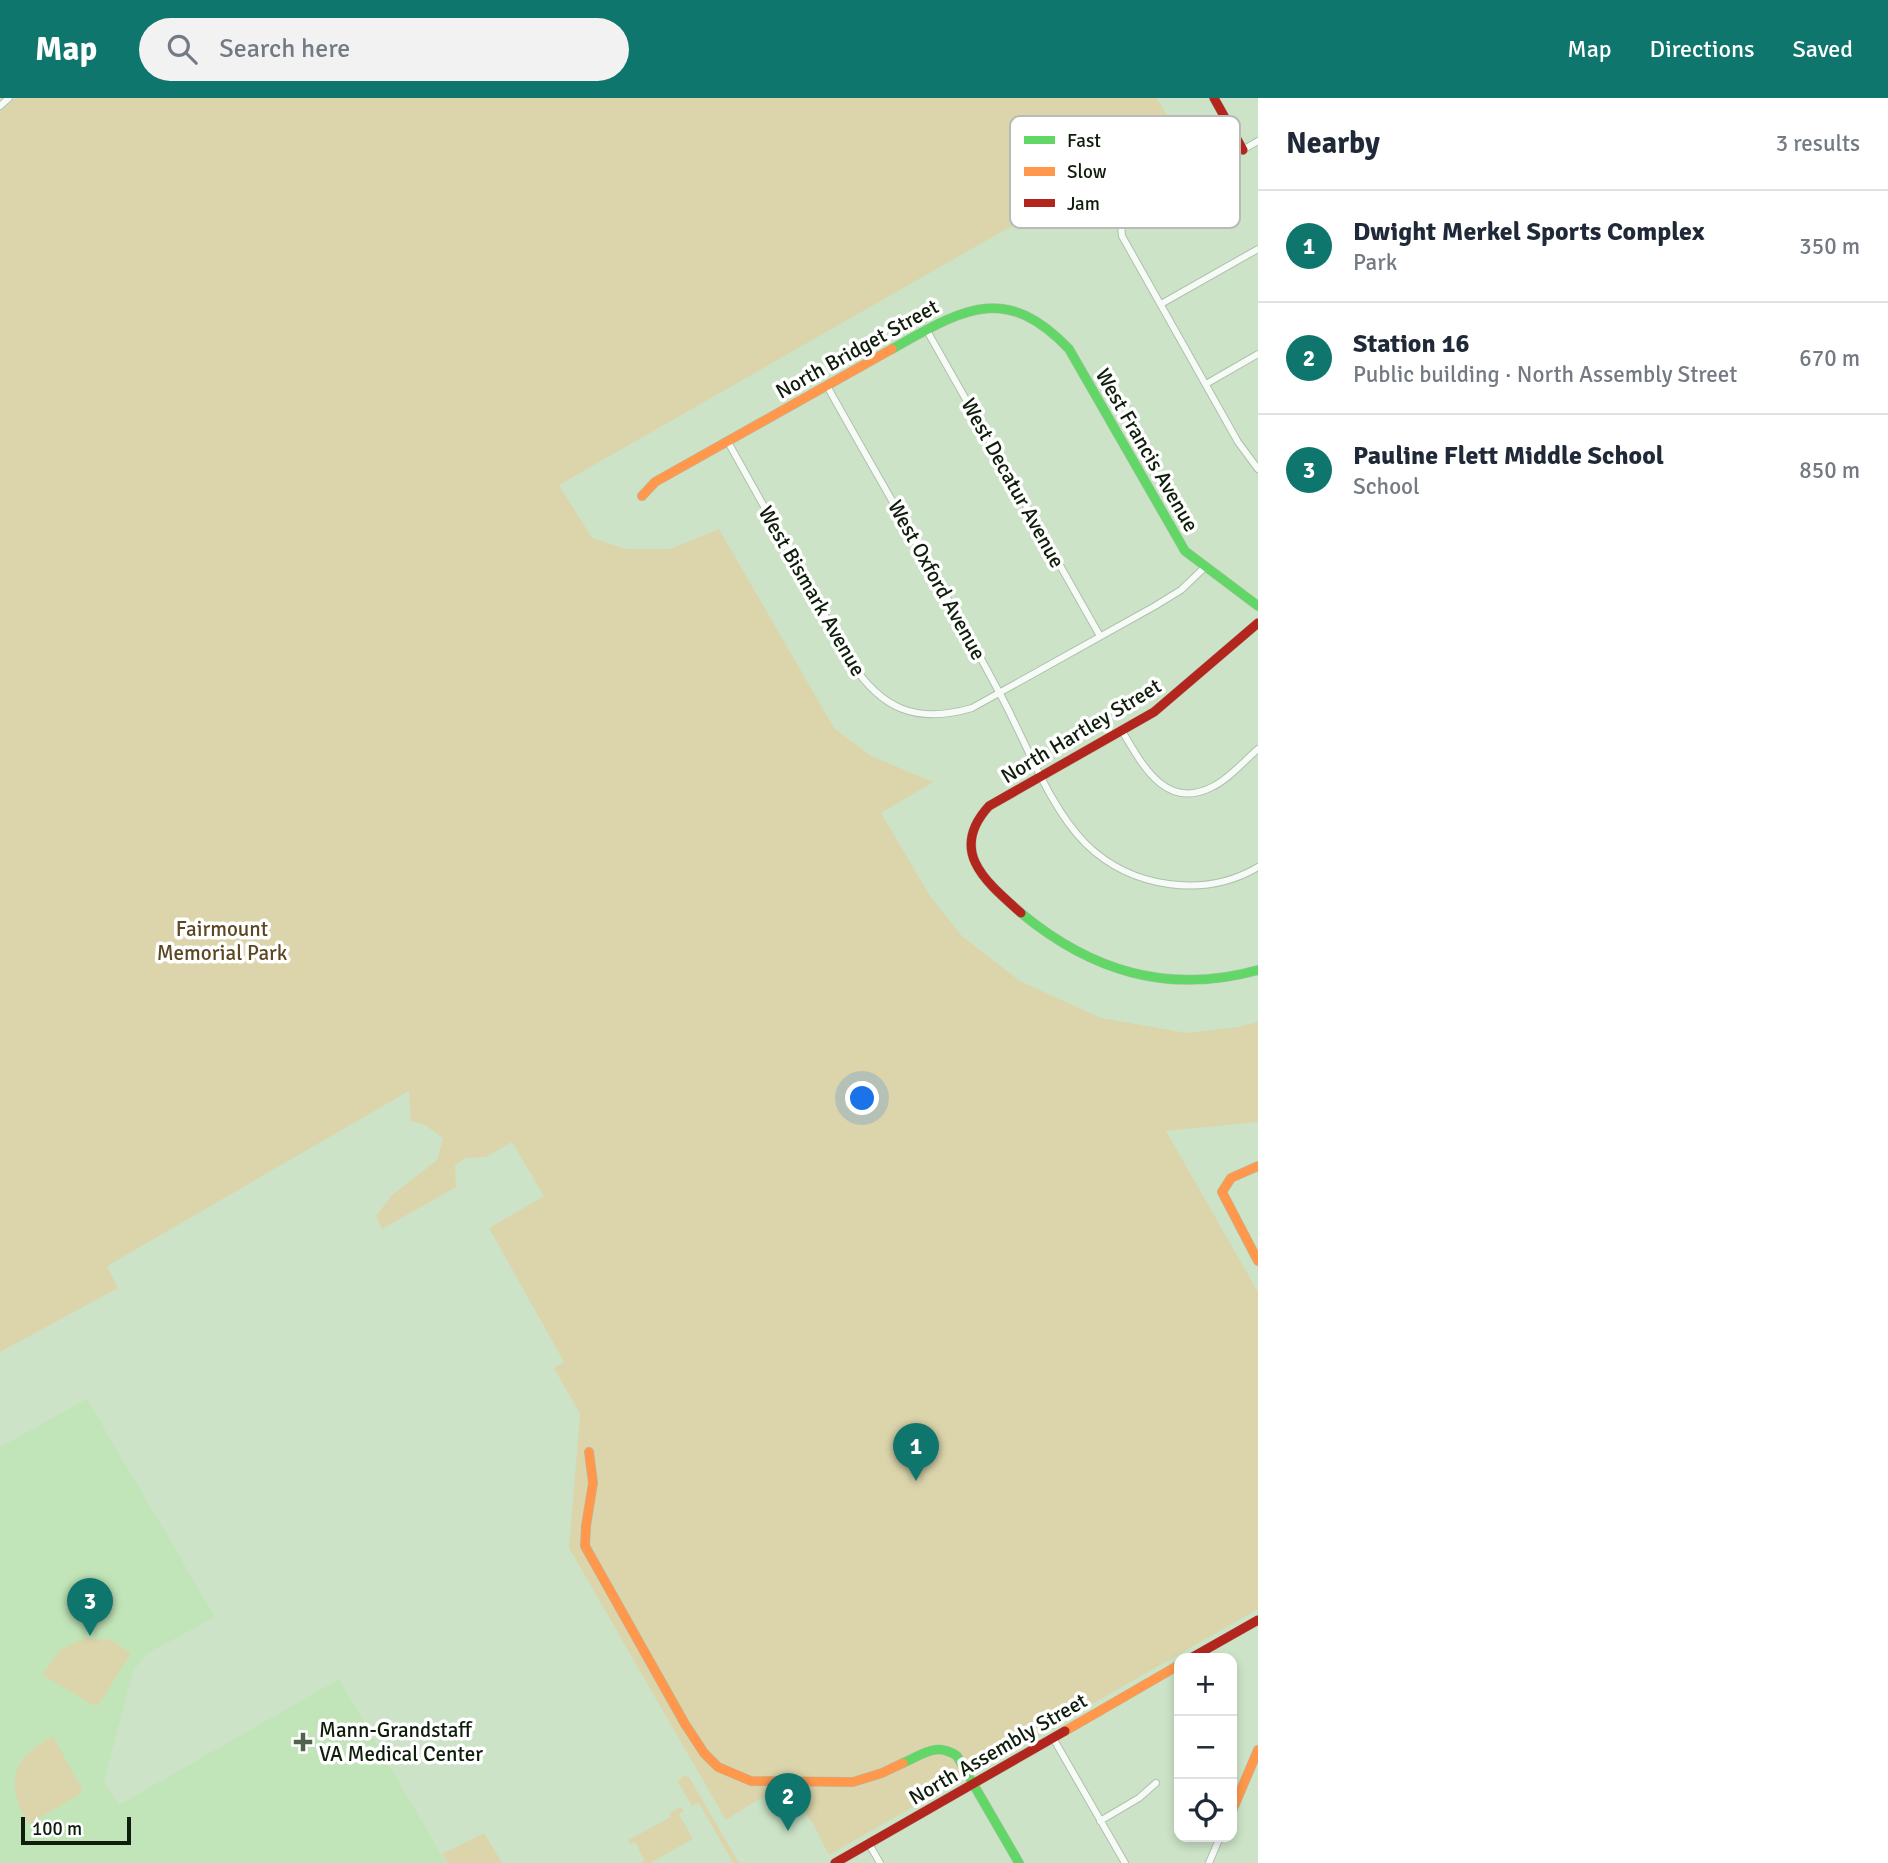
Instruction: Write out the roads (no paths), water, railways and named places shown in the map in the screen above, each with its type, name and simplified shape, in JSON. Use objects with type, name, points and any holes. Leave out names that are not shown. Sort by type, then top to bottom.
[{"type":"street","points":[[0,106],[9,98]]},
{"type":"street","points":[[1214,98],[1224,116]]},
{"type":"street","points":[[1240,152],[1258,142]]},
{"type":"street","points":[[1240,145],[1243,150]]},
{"type":"street","points":[[1121,228],[1122,236],[1238,442],[1258,469]]},
{"type":"street","points":[[1161,304],[1258,249]]},
{"type":"street","name":"North Bridget Street","points":[[642,496],[655,482],[926,329],[967,309],[988,306],[1010,309]]},
{"type":"street","name":"West Francis Avenue","points":[[1010,309],[1032,316],[1053,330],[1069,349],[1185,551],[1203,568],[1244,592],[1258,607]]},
{"type":"street","name":"West Decatur Avenue","points":[[926,329],[1100,636]]},
{"type":"street","points":[[1206,384],[1258,354]]},
{"type":"street","name":"West Oxford Avenue","points":[[827,386],[1000,693],[1042,777],[1067,821],[1086,844],[1109,862],[1136,876],[1169,885],[1222,882],[1258,867]]},
{"type":"street","name":"West Bismark Avenue","points":[[727,442],[864,682],[881,698],[901,709],[922,715],[949,715],[972,708],[1181,590],[1203,568]]},
{"type":"street","name":"North Hartley Street","points":[[1258,623],[1154,712],[989,806],[971,829],[970,848],[976,867],[986,880],[1024,915],[1044,932],[1100,963],[1167,979],[1226,978],[1258,970]]},
{"type":"street","points":[[1122,731],[1154,781],[1175,792],[1194,793],[1212,788],[1258,749]]},
{"type":"street","points":[[1258,1166],[1229,1180],[1223,1185],[1222,1192],[1258,1261]]},
{"type":"street","points":[[589,1452],[593,1491],[585,1530],[585,1545],[691,1734],[702,1752],[716,1767],[751,1781],[840,1783],[871,1777],[936,1748],[948,1750],[957,1756],[1019,1863]]},
{"type":"street","points":[[1200,1653],[1258,1620]]},
{"type":"street","name":"North Assembly Street","points":[[835,1863],[1174,1668]]},
{"type":"street","points":[[1053,1738],[1125,1863]]},
{"type":"street","points":[[1237,1799],[1258,1750]]},
{"type":"street","points":[[1100,1821],[1139,1798],[1156,1783]]},
{"type":"street","points":[[1209,1863],[1218,1842]]},
{"type":"street","points":[[869,1844],[880,1863]]},
{"type":"place","name":"Dwight Merkel Sports Complex","points":[[916,1481]]},
{"type":"place","name":"Pauline Flett Middle School","points":[[90,1636]]},
{"type":"place","name":"Mann-Grandstaff VA Medical Center","points":[[303,1742]]},
{"type":"place","name":"Station 16","points":[[788,1831]]},
{"type":"park label","name":"Fairmount Memorial Park","points":[[222,941]]}]
